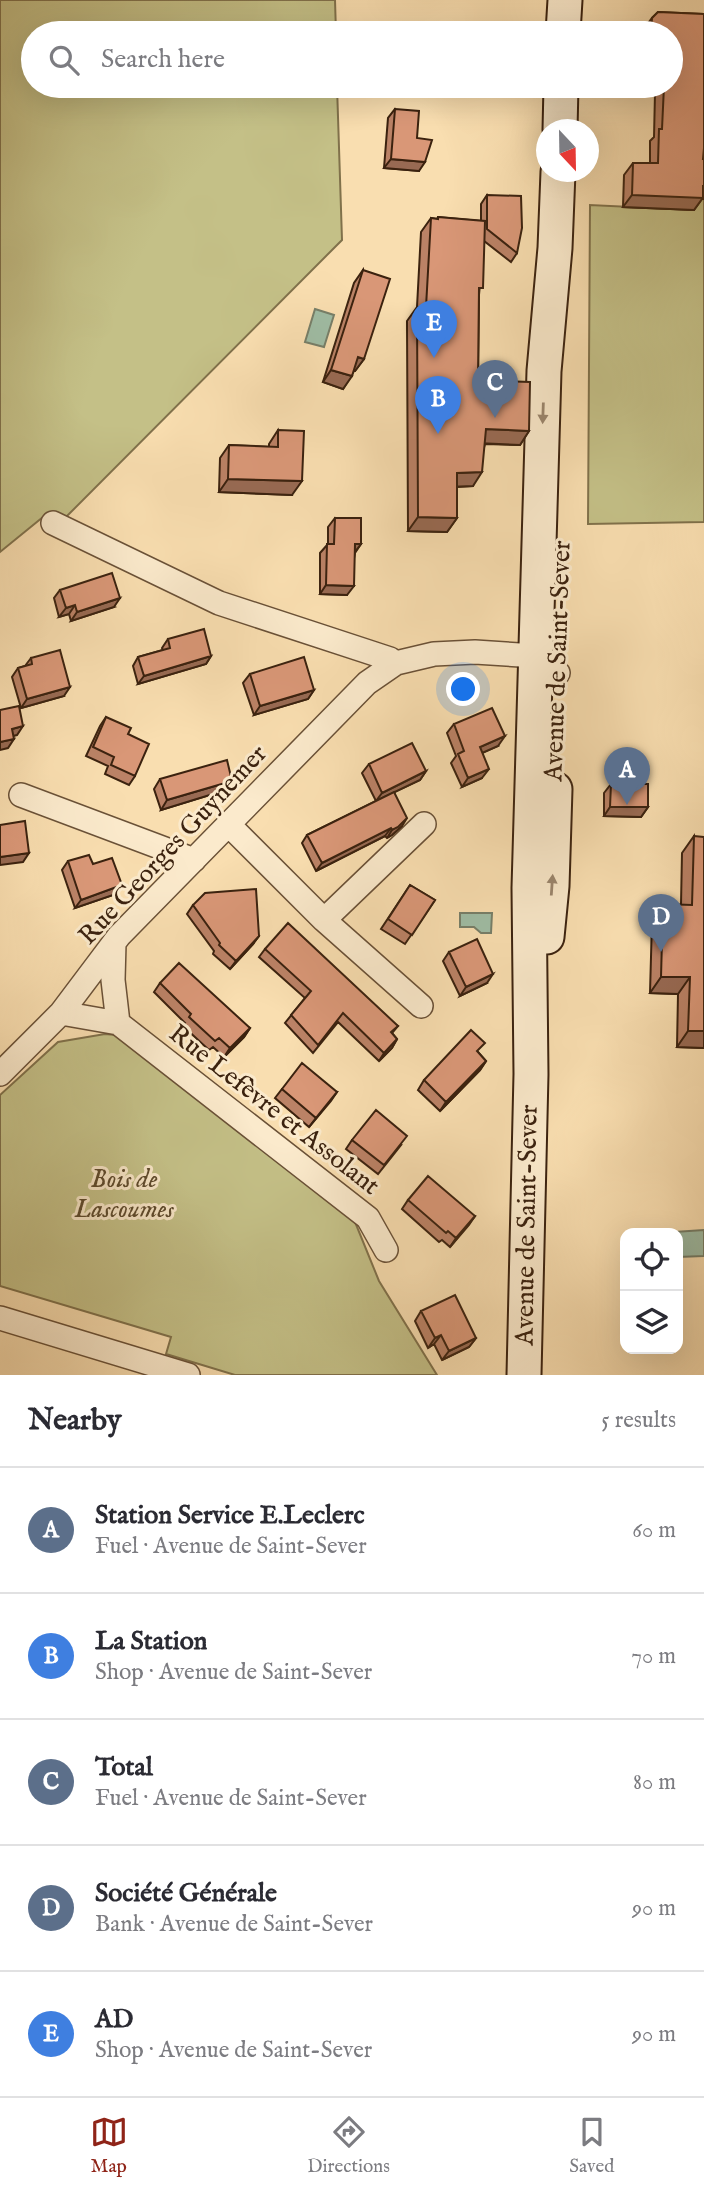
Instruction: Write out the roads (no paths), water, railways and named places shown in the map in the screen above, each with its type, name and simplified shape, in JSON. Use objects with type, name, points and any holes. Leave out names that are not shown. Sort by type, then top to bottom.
[{"type":"main road","points":[[564,21],[565,0]]},
{"type":"main road","points":[[560,119],[561,98]]},
{"type":"main road","name":"Avenue de Saint-Sever","points":[[524,1375],[531,1074],[528,888],[547,664],[544,371],[555,248],[558,182]]},
{"type":"street","points":[[53,523],[219,603],[396,663],[434,654],[475,652],[547,664]]},
{"type":"street","name":"Rue Georges Guynemer","points":[[0,1074],[61,1013],[114,943],[368,683],[396,663]]},
{"type":"street","points":[[21,794],[194,860]]},
{"type":"street","points":[[324,920],[424,824]]},
{"type":"street","points":[[229,825],[324,920],[421,1006]]},
{"type":"street","points":[[114,943],[113,980],[118,1023]]},
{"type":"street","name":"Rue Lefèvre et Assolant","points":[[61,1013],[118,1023],[368,1218],[386,1250]]},
{"type":"street","points":[[0,1318],[188,1375]]},
{"type":"place","name":"AD","points":[[434,358]]},
{"type":"place","name":"Total","points":[[495,418]]},
{"type":"place","name":"La Station","points":[[438,434]]},
{"type":"place","name":"Station Service E.Leclerc","points":[[627,805]]},
{"type":"place","name":"Société Générale","points":[[661,952]]},
{"type":"park label","name":"Bois de Lascoumes","points":[[124,1194]]}]
